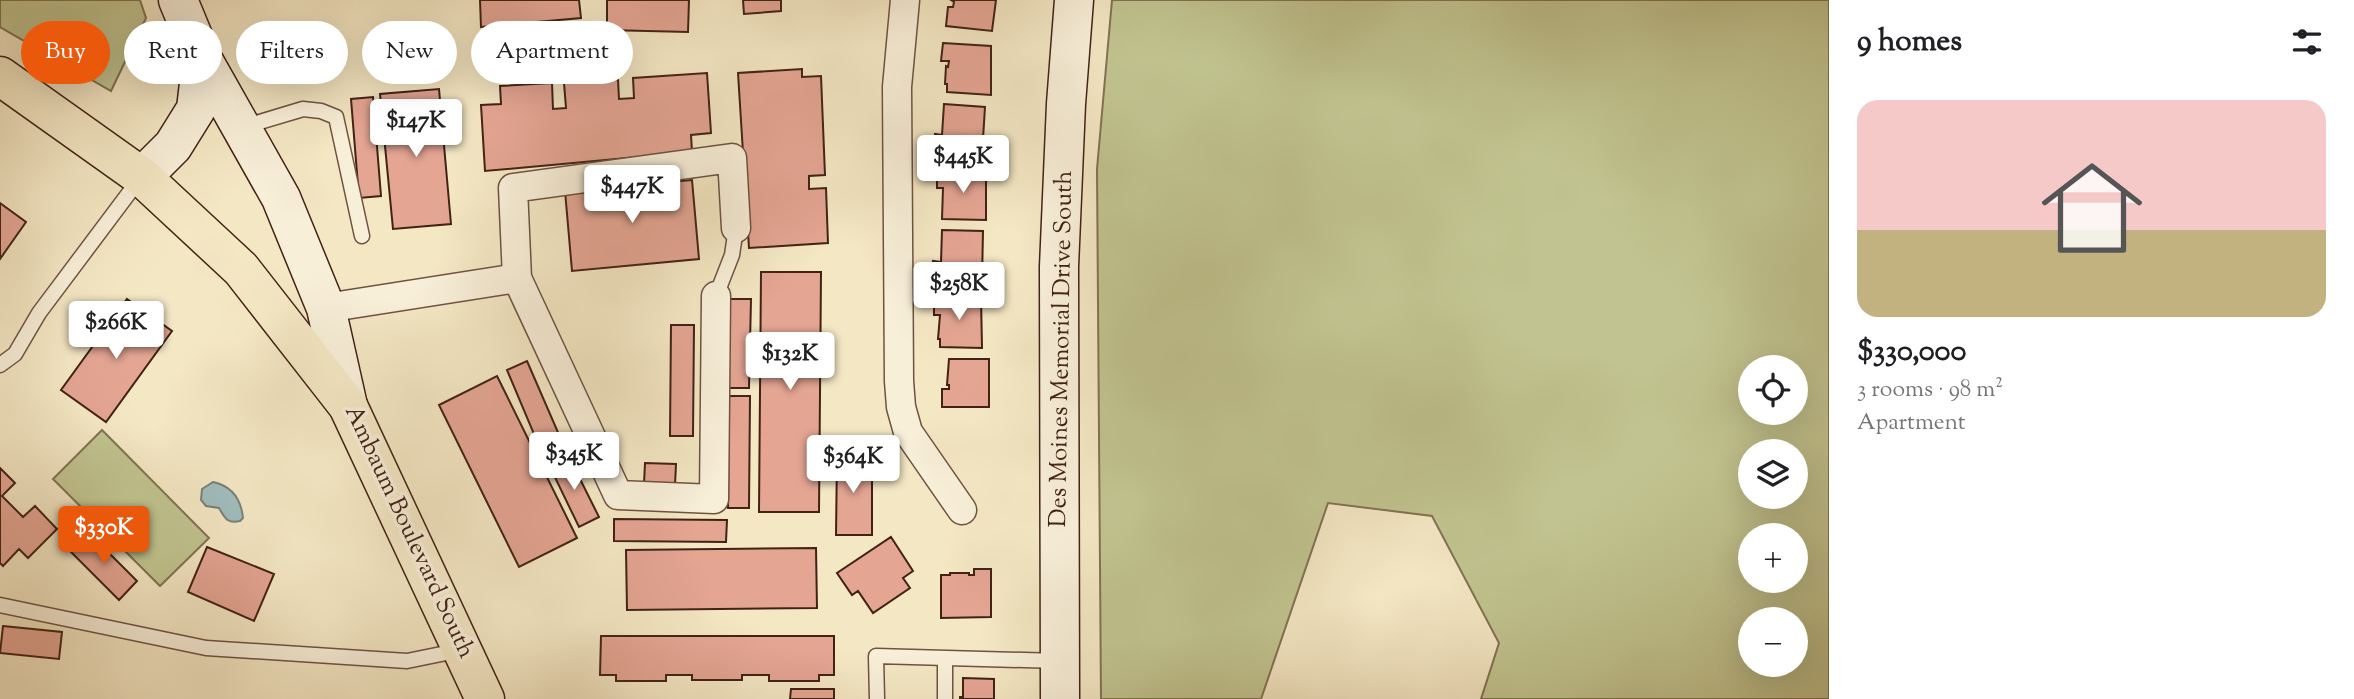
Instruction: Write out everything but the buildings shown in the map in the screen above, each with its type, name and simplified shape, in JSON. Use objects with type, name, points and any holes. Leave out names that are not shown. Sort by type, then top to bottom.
[{"type":"main road","name":"Ambaum Boulevard South","points":[[178,0],[187,21]]},
{"type":"main road","name":"Des Moines Memorial Drive South","points":[[1060,699],[1059,267],[1066,104],[1074,0]]},
{"type":"main road","points":[[0,76],[142,177],[241,269],[348,406]]},
{"type":"main road","name":"Ambaum Boulevard South","points":[[142,177],[173,146],[196,108],[199,84]]},
{"type":"main road","name":"Ambaum Boulevard South","points":[[217,84],[281,198],[326,308],[348,406],[485,699]]},
{"type":"street","points":[[905,0],[897,87],[901,407],[908,432],[962,510]]},
{"type":"street","points":[[716,296],[714,499],[618,495],[517,278],[513,188],[732,158],[736,228]]},
{"type":"street","points":[[326,308],[517,278]]},
{"type":"lane","points":[[242,128],[303,109],[321,111],[336,117],[362,236]]},
{"type":"lane","points":[[0,365],[15,354],[39,313],[142,177]]},
{"type":"lane","points":[[716,296],[732,256],[736,228]]},
{"type":"lane","points":[[0,605],[206,648],[407,661],[462,650]]},
{"type":"lane","points":[[877,699],[876,656],[1060,661]]},
{"type":"lane","points":[[945,658],[945,699]]},
{"type":"green space","points":[[0,0],[140,0],[146,18],[145,21],[124,21],[124,64],[111,91],[99,84],[110,84],[110,21],[21,21],[21,39],[0,27]]},
{"type":"green space","points":[[1112,0],[1829,0],[1829,699],[1481,699],[1499,643],[1432,516],[1328,503],[1261,699],[1101,699],[1097,169]]},
{"type":"green space","points":[[102,430],[209,538],[160,586],[53,479]]},
{"type":"water","points":[[213,482],[230,490],[238,499],[243,518],[240,521],[229,521],[219,508],[206,506],[201,500],[202,489]]}]
